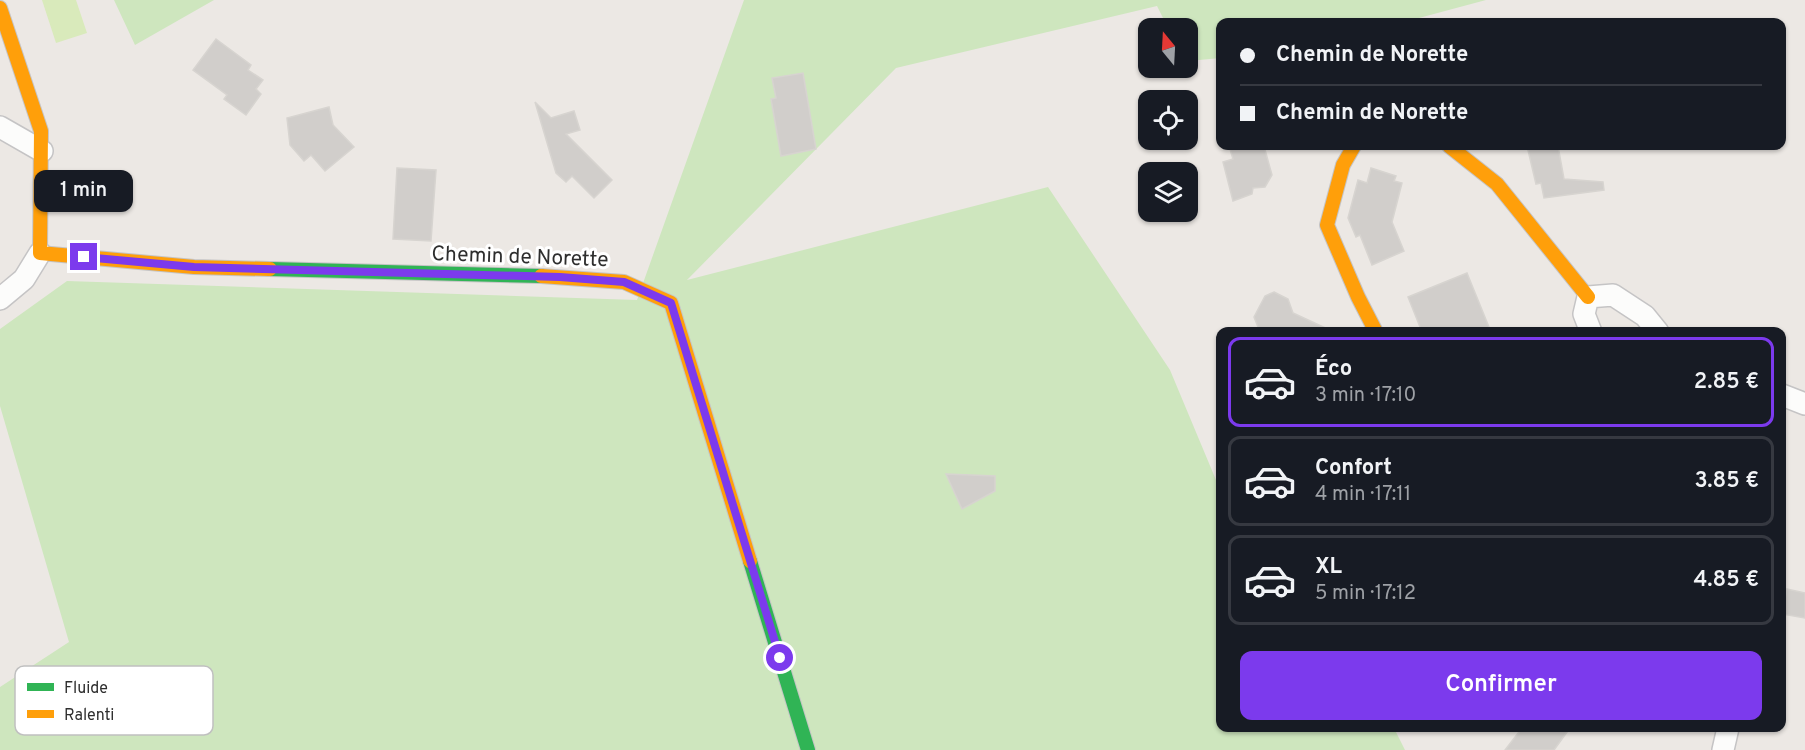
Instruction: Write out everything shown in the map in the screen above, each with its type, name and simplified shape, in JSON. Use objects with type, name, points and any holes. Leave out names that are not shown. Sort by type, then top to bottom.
[{"type":"street","points":[[0,8],[41,131],[42,151],[40,253],[24,279],[0,299]]},
{"type":"street","points":[[0,127],[42,151]]},
{"type":"street","points":[[1352,150],[1343,165],[1327,225],[1373,327]]},
{"type":"street","points":[[1454,150],[1497,184],[1588,297]]},
{"type":"street","name":"Chemin de Norette","points":[[40,253],[194,267],[560,277],[624,282],[671,303],[808,750]]},
{"type":"street","points":[[1588,297],[1613,295],[1645,316],[1654,327]]},
{"type":"street","points":[[1588,297],[1584,314],[1589,327]]},
{"type":"street","points":[[1786,397],[1805,404]]},
{"type":"street","points":[[1723,750],[1727,732]]},
{"type":"green space","points":[[42,0],[76,0],[87,33],[56,43]]},
{"type":"green space","points":[[114,0],[214,0],[135,45]]},
{"type":"green space","points":[[744,0],[1486,0],[1419,18],[1216,18],[1216,58],[1198,60],[1198,18],[1163,18],[1157,6],[896,68],[687,280],[1048,187],[1170,370],[1216,480],[1216,732],[1396,732],[1405,750],[0,750],[0,687],[15,677],[15,735],[213,735],[213,666],[32,666],[69,642],[0,406],[0,329],[67,281],[637,300]]},
{"type":"building","points":[[216,39],[251,65],[248,70],[263,80],[256,89],[261,94],[246,115],[224,99],[227,95],[193,70]]},
{"type":"building","points":[[803,73],[816,149],[781,156],[771,99],[776,98],[772,78]]},
{"type":"building","points":[[535,102],[551,118],[574,111],[580,130],[566,134],[612,180],[594,198],[572,176],[566,182],[556,173]]},
{"type":"building","points":[[329,107],[333,125],[354,147],[325,171],[311,155],[304,161],[290,145],[287,118]]},
{"type":"building","points":[[1230,150],[1265,150],[1272,175],[1265,187],[1253,188],[1252,194],[1233,201],[1223,162],[1233,159]]},
{"type":"building","points":[[1528,150],[1559,150],[1564,179],[1603,182],[1604,190],[1544,198],[1541,183],[1536,184]]},
{"type":"building","points":[[397,168],[436,170],[431,241],[393,239]]},
{"type":"building","points":[[1371,168],[1396,176],[1394,181],[1402,183],[1392,222],[1404,251],[1372,265],[1360,235],[1356,237],[1348,218],[1358,180],[1367,183]]},
{"type":"building","points":[[1467,273],[1489,327],[1420,327],[1408,297]]},
{"type":"building","points":[[1274,292],[1288,299],[1293,313],[1323,327],[1258,327],[1254,317],[1265,296]]},
{"type":"building","points":[[946,474],[995,476],[995,491],[962,509]]},
{"type":"building","points":[[1787,589],[1805,593],[1805,618],[1786,615]]},
{"type":"building","points":[[1519,732],[1567,732],[1554,750],[1505,750]]},
{"type":"traffic: fast","points":[[270,269],[541,276]]},
{"type":"traffic: fast","points":[[750,561],[808,750]]},
{"type":"traffic: slow","points":[[0,8],[41,131],[40,253],[194,267],[270,269]]},
{"type":"traffic: slow","points":[[1352,150],[1343,165],[1327,225],[1373,327]]},
{"type":"traffic: slow","points":[[1454,150],[1497,184],[1588,297]]},
{"type":"traffic: slow","points":[[541,276],[624,282],[671,303],[750,561]]},
{"type":"route","points":[[84,257],[194,267],[560,277],[624,282],[671,303],[780,658]]}]
